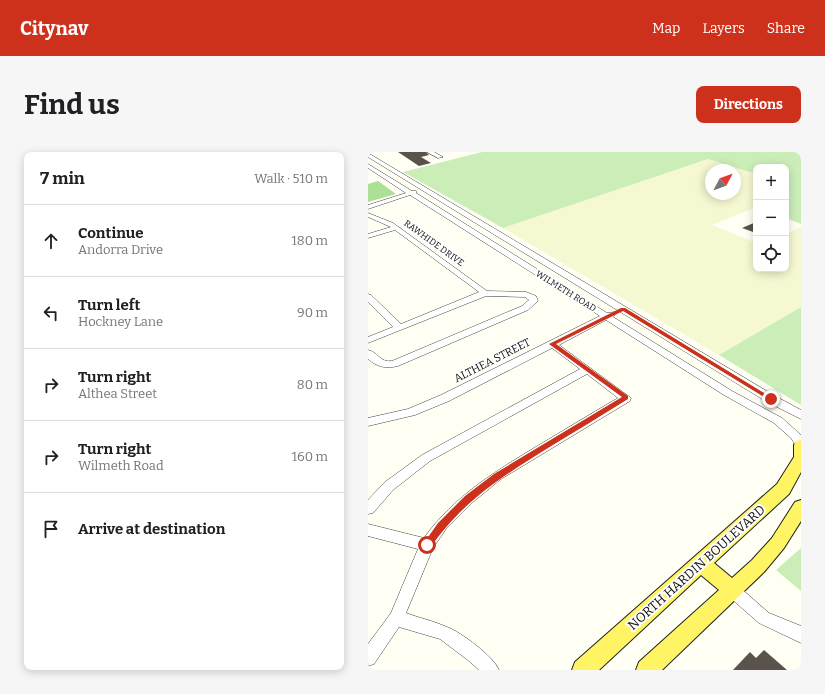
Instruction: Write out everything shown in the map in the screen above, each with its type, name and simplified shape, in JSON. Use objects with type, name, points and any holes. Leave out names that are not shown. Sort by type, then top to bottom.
[{"type":"main road","points":[[801,444],[801,458]]},
{"type":"main road","name":"NORTH HARDIN BOULEVARD","points":[[583,670],[782,488],[789,480],[801,458]]},
{"type":"main road","points":[[652,668],[758,566],[778,543],[801,507]]},
{"type":"main road","points":[[700,563],[732,590]]},
{"type":"street","points":[[430,152],[440,157]]},
{"type":"street","name":"WILMETH ROAD","points":[[368,155],[771,399],[801,414]]},
{"type":"street","name":"WILMETH ROAD","points":[[368,166],[728,393],[783,423],[796,435],[801,444]]},
{"type":"street","points":[[368,207],[424,189]]},
{"type":"street","name":"RAWHIDE DRIVE","points":[[368,215],[378,217],[396,228],[485,293]]},
{"type":"street","points":[[368,236],[396,228]]},
{"type":"street","points":[[368,340],[485,293],[526,295],[534,300],[525,308],[394,364],[380,364],[368,353]]},
{"type":"street","points":[[368,297],[398,327]]},
{"type":"street","name":"ALTHEA STREET","points":[[368,422],[411,412],[445,398],[623,309]]},
{"type":"street","points":[[368,658],[396,618],[427,545],[441,525],[468,498],[497,476],[626,398],[552,344]]},
{"type":"street","points":[[368,509],[389,486],[426,458],[587,370]]},
{"type":"street","points":[[368,530],[427,545]]},
{"type":"street","points":[[732,590],[764,618],[801,635]]},
{"type":"street","points":[[396,618],[444,633],[475,655],[491,670]]},
{"type":"green space","points":[[482,152],[801,152],[801,224],[789,219],[789,164],[753,164],[753,173],[741,169],[741,164],[724,164],[708,159],[503,228],[403,172]]},
{"type":"green space","points":[[708,159],[724,164],[705,164],[705,200],[741,200],[741,169],[753,173],[753,208],[712,225],[753,242],[753,272],[789,272],[789,233],[801,227],[801,307],[719,355],[503,228]]},
{"type":"green space","points":[[378,181],[396,194],[368,202],[368,184]]},
{"type":"green space","points":[[801,307],[801,405],[719,355]]},
{"type":"green space","points":[[801,548],[801,591],[776,570]]},
{"type":"building","points":[[398,152],[426,152],[429,155],[421,157],[431,163],[419,166]]},
{"type":"building","points":[[753,223],[753,232],[742,228]]},
{"type":"building","points":[[764,650],[787,670],[733,670],[750,652],[756,658]]},
{"type":"route","points":[[427,545],[441,525],[468,498],[497,476],[626,398],[552,344],[623,309],[771,399]]}]
